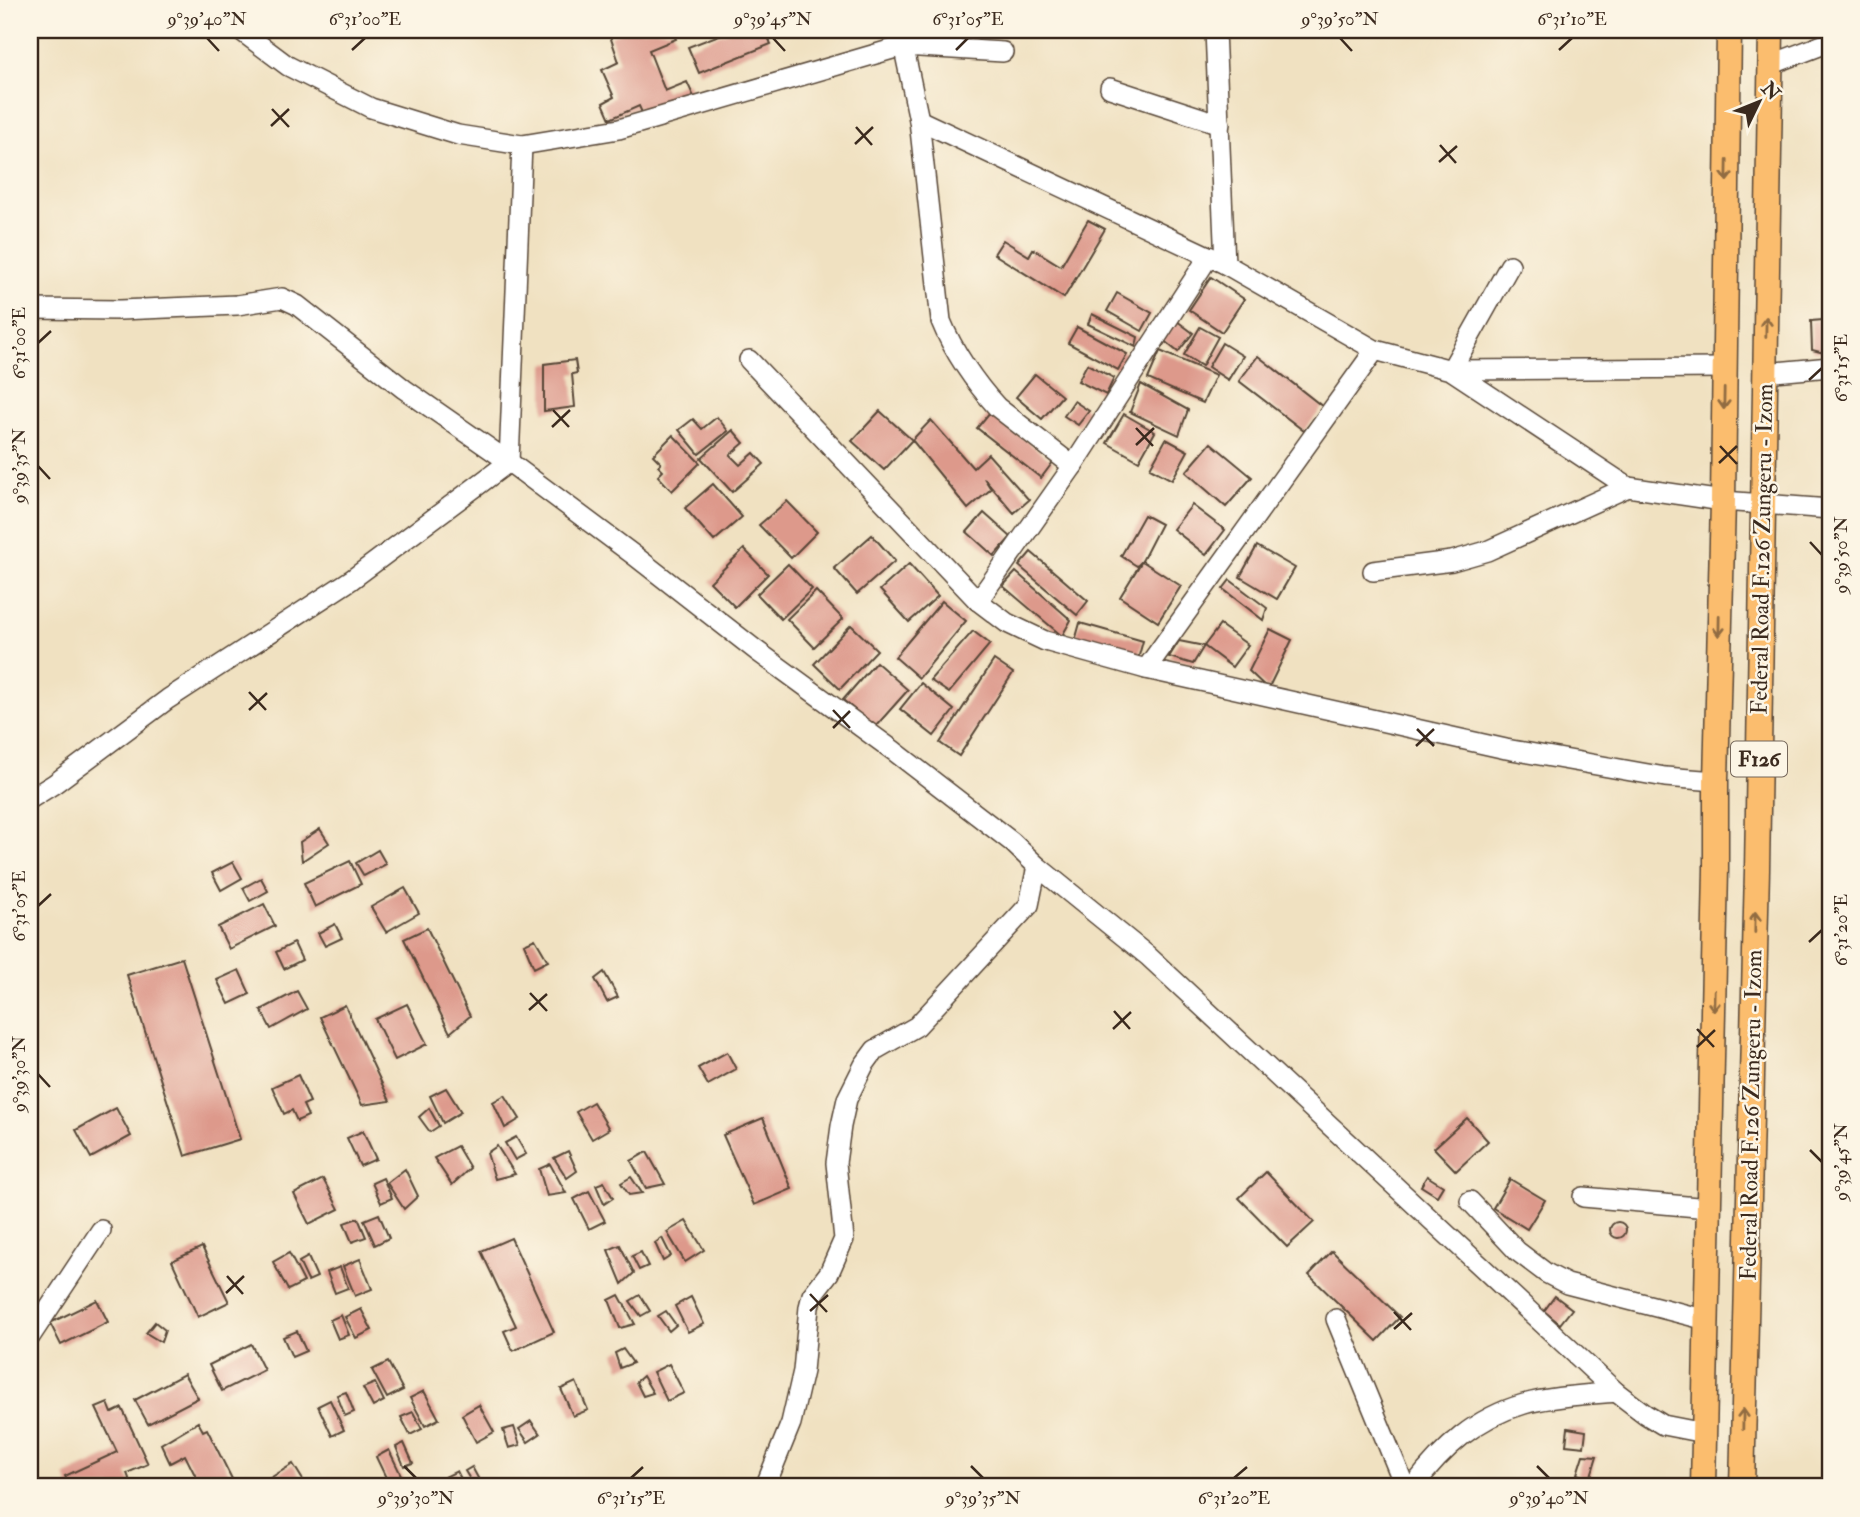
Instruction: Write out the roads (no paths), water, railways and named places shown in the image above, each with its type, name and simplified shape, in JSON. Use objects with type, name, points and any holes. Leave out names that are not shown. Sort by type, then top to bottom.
[{"type":"main road","name":"Federal Road F.126 Zungeru - Izom","points":[[1703,1487],[1723,500],[1729,30]]},
{"type":"main road","name":"Federal Road F.126 Zungeru - Izom","points":[[1742,1487],[1771,30]]},
{"type":"street","points":[[240,30],[288,66],[371,108],[458,135],[522,145],[619,129],[901,38],[1003,52]]},
{"type":"street","points":[[978,601],[1217,260],[1220,124],[1215,30]]},
{"type":"street","points":[[901,38],[919,120],[938,306],[947,335],[987,397],[1073,466]]},
{"type":"street","points":[[1770,65],[1830,42]]},
{"type":"street","points":[[1110,88],[1220,124]]},
{"type":"street","points":[[919,120],[1217,260],[1375,350],[1451,370],[1725,369]]},
{"type":"street","points":[[509,462],[522,145]]},
{"type":"street","points":[[1451,370],[1510,265]]},
{"type":"street","points":[[30,309],[120,310],[237,305],[282,298],[297,305],[404,389],[635,555],[768,659],[1012,842],[1037,866],[1148,956],[1616,1392],[1663,1425],[1704,1433]]},
{"type":"street","points":[[1146,669],[1375,350]]},
{"type":"street","points":[[749,360],[978,601],[1007,624],[1045,641],[1146,669],[1506,749],[1665,778],[1716,781]]},
{"type":"street","points":[[1765,373],[1830,367]]},
{"type":"street","points":[[1451,370],[1628,487],[1723,500],[1830,509]]},
{"type":"street","points":[[30,799],[54,785],[168,699],[351,580],[509,462]]},
{"type":"street","points":[[1373,571],[1452,561],[1487,551],[1628,487]]},
{"type":"street","points":[[765,1487],[791,1423],[803,1371],[812,1295],[828,1273],[844,1239],[836,1163],[848,1099],[864,1065],[875,1050],[917,1026],[1029,905],[1037,866]]},
{"type":"street","points":[[1583,1197],[1709,1208]]},
{"type":"street","points":[[1470,1201],[1517,1251],[1546,1273],[1567,1284],[1707,1320]]},
{"type":"street","points":[[30,1337],[101,1230]]},
{"type":"street","points":[[1336,1319],[1405,1487]]},
{"type":"street","points":[[1413,1487],[1436,1457],[1473,1427],[1522,1404],[1616,1392]]}]
